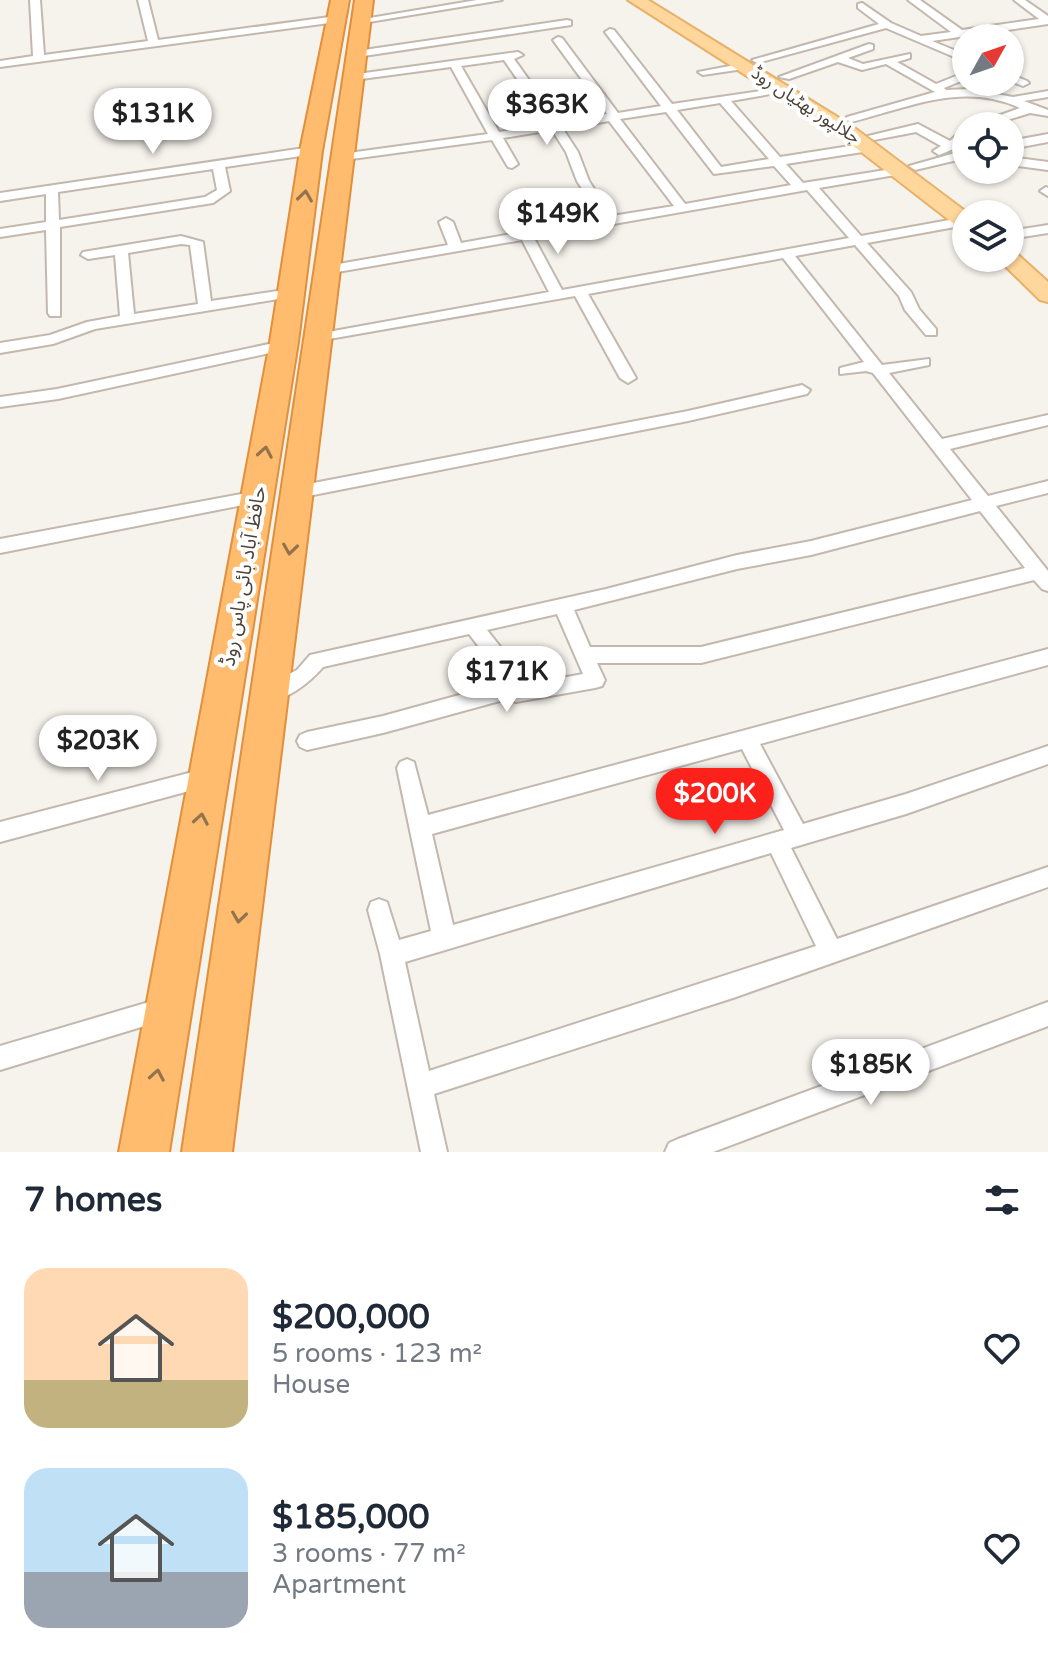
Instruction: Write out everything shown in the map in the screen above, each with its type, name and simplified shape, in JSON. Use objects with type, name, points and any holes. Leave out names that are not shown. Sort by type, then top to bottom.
[{"type":"highway","name":"حافظ آباد بائی پاس روڈ","points":[[144,1152],[291,293],[326,155],[356,65],[351,10]]},
{"type":"highway","name":"حافظ آباد بائی پاس روڈ","points":[[207,1152],[326,270],[326,155],[351,10]]},
{"type":"main road","name":"جلالپور بھٹیاں روڈ","points":[[636,0],[752,63]]},
{"type":"main road","name":"جلالپور بھٹیاں روڈ","points":[[655,0],[752,63],[851,119],[872,142]]},
{"type":"main road","name":"جلالپور بھٹیاں روڈ","points":[[785,83],[908,168],[952,205]]},
{"type":"main road","points":[[1024,254],[1048,274]]},
{"type":"main road","points":[[1023,272],[1048,295]]},
{"type":"street","points":[[35,0],[39,59]]},
{"type":"street","points":[[143,0],[154,43]]},
{"type":"street","points":[[0,64],[154,43],[351,10],[497,0]]},
{"type":"street","points":[[913,0],[952,28]]},
{"type":"street","points":[[1019,0],[1048,21],[1024,24]]},
{"type":"street","points":[[862,6],[887,25],[952,52]]},
{"type":"street","points":[[356,65],[567,23]]},
{"type":"street","points":[[703,72],[752,63],[887,25]]},
{"type":"street","points":[[610,32],[718,171],[778,163],[872,142],[918,128],[950,146]]},
{"type":"street","points":[[922,39],[952,34]]},
{"type":"street","points":[[558,40],[683,209]]},
{"type":"street","points":[[0,197],[218,164],[497,136],[723,99],[785,83],[869,47]]},
{"type":"street","points":[[356,65],[455,63],[513,56],[572,152],[583,181],[609,221]]},
{"type":"street","points":[[838,58],[862,67],[906,56]]},
{"type":"street","points":[[888,61],[939,90],[1017,99],[1048,94]]},
{"type":"street","points":[[455,63],[460,77],[512,164]]},
{"type":"street","points":[[851,119],[939,90],[952,83]]},
{"type":"street","points":[[723,99],[778,163],[857,240],[906,295],[912,310],[931,332]]},
{"type":"street","points":[[1017,99],[1042,114],[1048,113]]},
{"type":"street","points":[[1020,112],[1032,108]]},
{"type":"street","points":[[1024,142],[1048,138]]},
{"type":"street","points":[[945,159],[939,152],[950,146]]},
{"type":"street","points":[[326,270],[683,209],[952,157]]},
{"type":"street","points":[[0,233],[218,197],[224,191],[218,164]]},
{"type":"street","points":[[1024,164],[1048,166]]},
{"type":"street","points":[[52,189],[55,313]]},
{"type":"street","points":[[446,222],[456,247]]},
{"type":"street","points":[[317,339],[952,222]]},
{"type":"street","points":[[1024,233],[1048,229]]},
{"type":"street","points":[[526,235],[557,294]]},
{"type":"street","points":[[88,255],[181,240],[196,242],[205,306]]},
{"type":"street","points":[[121,251],[127,319]]},
{"type":"street","points":[[583,655],[677,658],[701,655],[1043,578],[786,253]]},
{"type":"street","points":[[579,290],[628,378]]},
{"type":"street","points":[[0,348],[53,339],[92,325],[291,293]]},
{"type":"street","points":[[0,402],[60,395],[76,388],[283,346]]},
{"type":"street","points":[[845,371],[867,366],[879,370],[924,362]]},
{"type":"street","points":[[298,492],[688,416],[802,390]]},
{"type":"street","points":[[938,446],[1048,420]]},
{"type":"street","points":[[270,693],[304,676],[317,661],[563,606],[1048,487]]},
{"type":"street","points":[[0,546],[257,497]]},
{"type":"street","points":[[473,626],[492,649],[502,687],[516,694],[595,680],[563,606]]},
{"type":"street","points":[[420,827],[1048,657]]},
{"type":"street","points":[[307,741],[356,733],[417,713],[508,690]]},
{"type":"street","points":[[748,740],[830,950]]},
{"type":"street","points":[[392,954],[906,804],[1048,755]]},
{"type":"street","points":[[407,768],[444,938]]},
{"type":"street","points":[[0,832],[208,777]]},
{"type":"street","points":[[420,1086],[703,996],[1048,877]]},
{"type":"street","points":[[379,910],[392,954],[434,1152]]},
{"type":"street","points":[[0,1058],[169,1008]]},
{"type":"street","points":[[678,1152],[1048,1014]]}]
